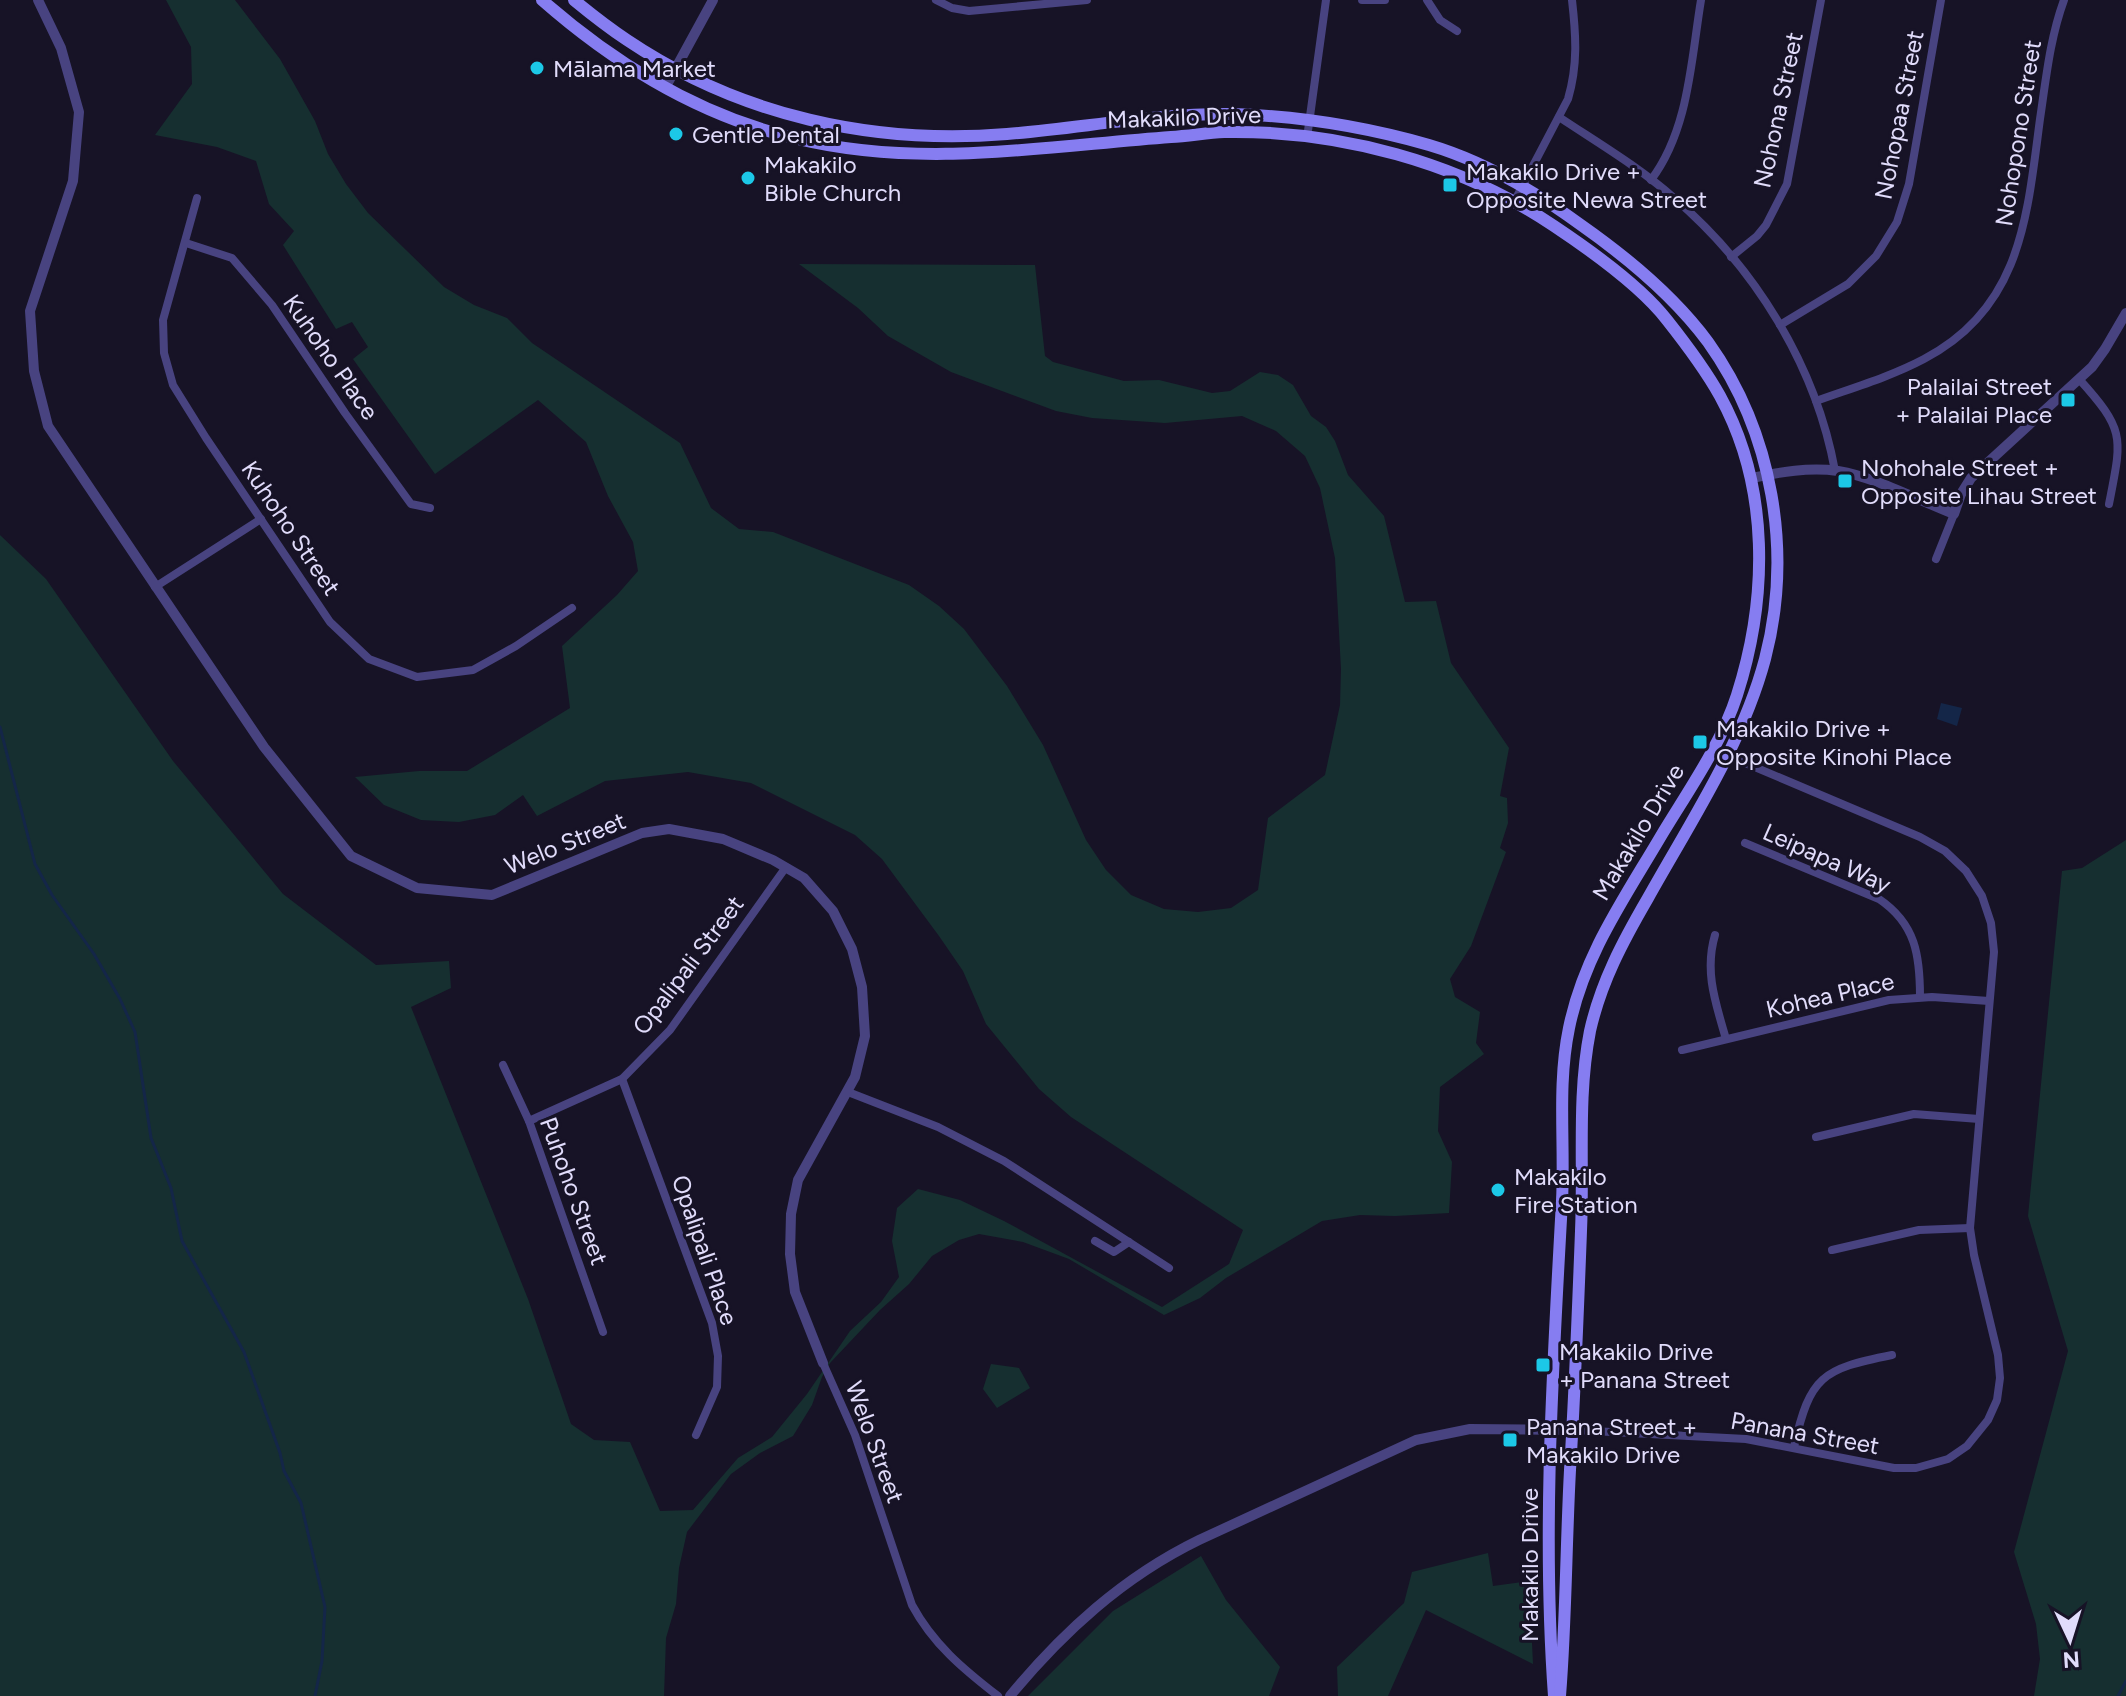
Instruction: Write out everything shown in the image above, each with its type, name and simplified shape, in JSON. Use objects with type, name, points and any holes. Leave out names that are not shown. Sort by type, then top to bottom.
[{"type":"main road","name":"Makakilo Drive","points":[[542,0],[603,49],[665,88],[735,121],[801,140],[937,156],[1225,132],[1307,138],[1361,146],[1422,162],[1515,200],[1580,243],[1658,309],[1693,353],[1721,398],[1739,437],[1752,478],[1760,573],[1756,615],[1736,699],[1712,749],[1593,951],[1569,1027],[1563,1067],[1560,1107],[1562,1193],[1551,1429],[1551,1653],[1554,1696]]},
{"type":"main road","name":"Makakilo Drive","points":[[574,0],[624,39],[674,69],[742,100],[806,121],[871,133],[938,138],[1173,116],[1228,114],[1296,117],[1434,146],[1523,187],[1610,245],[1649,278],[1699,332],[1737,391],[1756,433],[1777,528],[1774,619],[1764,664],[1728,756],[1613,960],[1600,995],[1584,1069],[1583,1194],[1560,1696]]},
{"type":"main road","points":[[1562,1193],[1583,1194]]},
{"type":"street","name":"Welo Street","points":[[38,0],[61,48],[79,112],[73,181],[30,311],[34,371],[48,426],[264,747],[351,856],[417,888],[492,895],[572,859],[642,833],[669,829],[723,839],[786,867],[804,878],[833,911],[852,949],[862,987],[865,1036],[855,1077],[798,1180],[791,1214],[790,1254],[795,1292],[855,1435],[912,1605],[921,1623],[947,1655],[998,1696]]},
{"type":"street","points":[[936,0],[952,8],[977,11],[1087,0]]},
{"type":"street","points":[[1307,138],[1326,0]]},
{"type":"street","points":[[1362,0],[1385,0]]},
{"type":"street","points":[[1427,0],[1440,20],[1457,31]]},
{"type":"street","points":[[1515,200],[1568,99],[1576,65],[1572,0]]},
{"type":"street","points":[[1651,180],[1667,157],[1680,121],[1701,0]]},
{"type":"street","name":"Nohona Street","points":[[1731,257],[1766,225],[1787,184],[1821,0]]},
{"type":"street","name":"Nohopaa Street","points":[[1780,325],[1848,284],[1876,256],[1897,222],[1909,184],[1941,0]]},
{"type":"street","name":"Nohopono Street","points":[[1816,401],[1906,368],[1946,345],[1979,315],[2005,278],[2015,257],[2027,214],[2051,43],[2064,0]]},
{"type":"street","points":[[665,88],[711,1]]},
{"type":"street","points":[[1559,117],[1674,197],[1717,239],[1754,285],[1780,325],[1816,401],[1831,444],[1835,471]]},
{"type":"street","name":"Kuhoho Street","points":[[197,198],[163,320],[164,353],[173,385],[330,622],[369,659],[417,677],[473,670],[516,646],[572,608]]},
{"type":"street","name":"Kuhoho Place","points":[[186,243],[232,258],[272,305],[411,504],[430,508]]},
{"type":"street","points":[[1936,559],[1961,494],[1978,471],[2079,379],[2105,349],[2126,313]]},
{"type":"street","points":[[2079,379],[2105,408],[2115,429],[2118,460],[2109,504]]},
{"type":"street","points":[[1752,478],[1796,471],[1835,471],[1859,476],[1954,514]]},
{"type":"street","points":[[155,587],[261,519]]},
{"type":"street","name":"Panana Street","points":[[1010,1696],[1038,1662],[1083,1617],[1165,1558],[1416,1440],[1470,1429],[1551,1429],[1746,1439],[1886,1467],[1916,1468],[1938,1463],[1958,1453],[1982,1430],[1997,1400],[2000,1366],[1970,1228],[1994,938],[1982,896],[1956,860],[1920,837],[1712,749]]},
{"type":"street","name":"Leipapa Way","points":[[1745,843],[1879,899],[1893,910],[1910,931],[1917,948],[1920,997]]},
{"type":"street","name":"Opalipali Street","points":[[529,1121],[622,1079],[670,1030],[786,867]]},
{"type":"street","points":[[1715,935],[1710,954],[1710,974],[1726,1039]]},
{"type":"street","name":"Kohea Place","points":[[1682,1050],[1868,1004],[1920,997],[1989,1001]]},
{"type":"street","name":"Puhoho Street","points":[[503,1065],[529,1121],[603,1332]]},
{"type":"street","name":"Opalipali Place","points":[[622,1079],[712,1323],[718,1356],[717,1387],[696,1435]]},
{"type":"street","points":[[848,1092],[938,1127],[1004,1161],[1169,1268]]},
{"type":"street","points":[[1816,1137],[1914,1114],[1979,1119]]},
{"type":"street","points":[[1832,1250],[1911,1231],[1970,1228]]},
{"type":"street","points":[[1095,1241],[1114,1252],[1129,1242]]},
{"type":"street","points":[[1794,1447],[1806,1402],[1820,1382],[1848,1364],[1892,1355]]},
{"type":"green space","points":[[166,0],[235,0],[280,59],[315,121],[328,154],[368,213],[444,287],[474,305],[507,318],[532,343],[680,443],[711,508],[739,529],[773,532],[909,585],[964,629],[1007,686],[1043,745],[1086,840],[1106,870],[1131,895],[1164,909],[1198,912],[1231,908],[1258,890],[1268,818],[1325,775],[1340,705],[1335,558],[1320,488],[1305,456],[1276,431],[1242,416],[1165,423],[1092,418],[1056,411],[951,372],[888,336],[858,308],[799,264],[1035,265],[1045,356],[1053,362],[1124,381],[1159,380],[1212,393],[1230,391],[1260,372],[1278,375],[1293,385],[1311,416],[1326,427],[1335,441],[1348,475],[1384,516],[1405,602],[1436,601],[1451,663],[1509,748],[1500,796],[1507,798],[1508,823],[1500,848],[1506,852],[1471,946],[1450,979],[1455,997],[1480,1012],[1476,1043],[1484,1054],[1440,1087],[1438,1131],[1452,1162],[1449,1213],[1360,1215],[1322,1221],[1226,1278],[1200,1298],[1164,1315],[1069,1259],[1023,1242],[979,1234],[959,1240],[932,1256],[909,1284],[830,1363],[812,1405],[793,1436],[760,1453],[731,1474],[687,1532],[679,1568],[676,1604],[666,1638],[664,1696],[0,1696],[0,535],[46,579],[173,761],[283,894],[376,965],[449,961],[451,988],[411,1007],[528,1299],[571,1424],[594,1440],[630,1442],[660,1511],[693,1510],[738,1458],[772,1437],[807,1394],[850,1331],[881,1302],[899,1277],[892,1241],[897,1208],[918,1189],[960,1200],[1004,1221],[1162,1307],[1229,1264],[1243,1230],[1071,1117],[1039,1089],[986,1024],[963,971],[939,936],[882,859],[855,835],[751,783],[688,772],[605,781],[537,816],[523,795],[495,815],[459,822],[421,820],[384,805],[355,777],[419,771],[467,771],[570,708],[562,646],[638,571],[633,542],[608,496],[586,442],[538,400],[435,474],[353,359],[368,347],[352,322],[336,329],[283,245],[294,231],[269,204],[256,161],[217,147],[155,135],[192,84],[191,47]]},
{"type":"green space","points":[[2126,840],[2126,1696],[2034,1696],[2040,1659],[2036,1624],[2014,1552],[2068,1351],[2028,1216],[2062,871],[2082,868]]},
{"type":"green space","points":[[991,1364],[1019,1368],[1030,1388],[997,1408],[983,1389]]},
{"type":"green space","points":[[1488,1553],[1493,1586],[1529,1581],[1533,1664],[1426,1610],[1388,1696],[1338,1696],[1337,1667],[1404,1603],[1412,1572]]},
{"type":"green space","points":[[1201,1556],[1226,1600],[1280,1667],[1269,1696],[1028,1696],[1113,1611]]},
{"type":"water","points":[[1941,703],[1962,708],[1957,726],[1937,719]]},
{"type":"waterway","points":[[0,727],[35,864],[52,895],[94,954],[135,1032],[151,1138],[171,1188],[182,1241],[244,1352],[284,1471],[301,1503],[325,1607],[322,1661],[315,1696]]},
{"type":"waterway","points":[[2118,1696],[2126,1681]]},
{"type":"place","name":"Mālama Market","points":[[537,68]]},
{"type":"place","name":"Gentle Dental","points":[[676,134]]},
{"type":"place","name":"Makakilo Bible Church","points":[[748,178]]},
{"type":"place","name":"Makakilo Drive + Opposite Newa Street","points":[[1450,185]]},
{"type":"place","name":"Palailai Street + Palailai Place","points":[[2068,400]]},
{"type":"place","name":"Nohohale Street + Opposite Lihau Street","points":[[1845,481]]},
{"type":"place","name":"Makakilo Drive + Opposite Kinohi Place","points":[[1700,742]]},
{"type":"place","name":"Makakilo Fire Station","points":[[1498,1190]]},
{"type":"place","name":"Makakilo Drive + Panana Street","points":[[1543,1365]]},
{"type":"place","name":"Panana Street + Makakilo Drive","points":[[1510,1440]]}]
